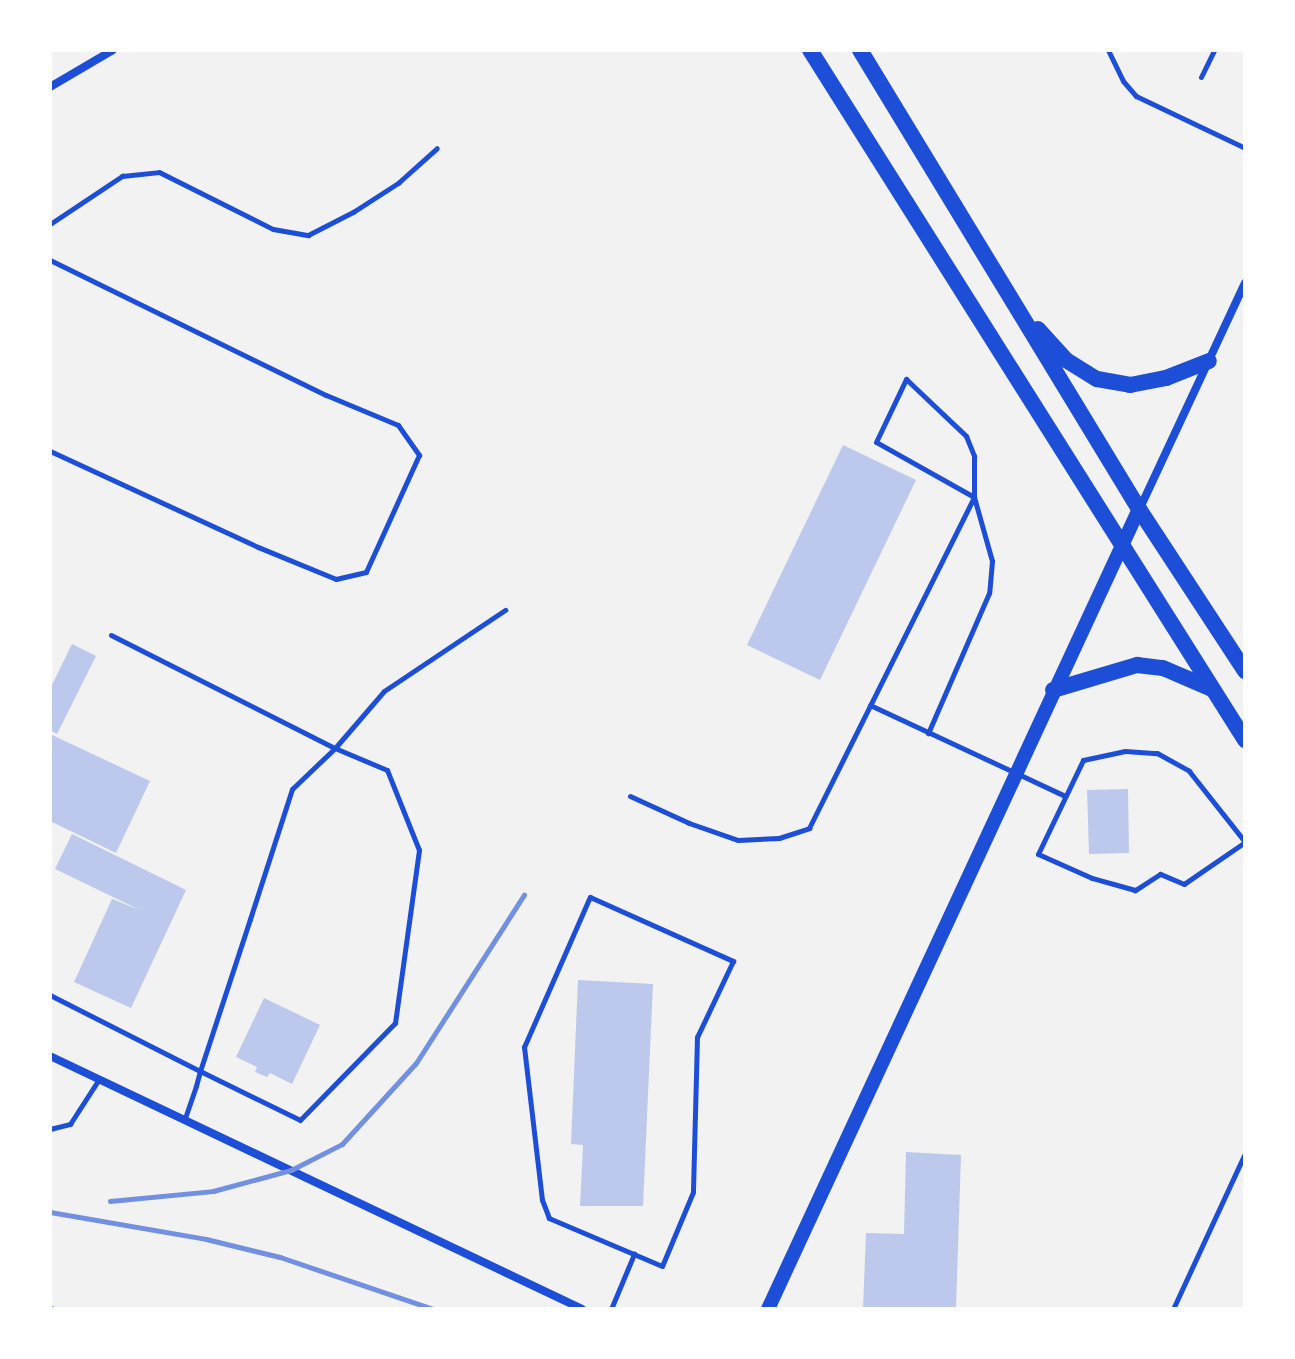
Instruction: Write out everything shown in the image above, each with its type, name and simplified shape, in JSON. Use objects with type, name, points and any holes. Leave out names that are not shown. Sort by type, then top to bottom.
[{"type":"main road","points":[[810,50],[1245,740]]},
{"type":"main road","points":[[860,50],[1139,509],[1245,671]]},
{"type":"main road","points":[[1012,300],[1066,360],[1097,379],[1130,385],[1166,378],[1209,361]]},
{"type":"main road","points":[[768,1309],[1139,509]]},
{"type":"main road","points":[[1053,690],[1137,665],[1163,668],[1213,689]]},
{"type":"street","points":[[50,87],[113,50]]},
{"type":"street","points":[[1139,509],[1244,287]]},
{"type":"street","points":[[50,1056],[582,1309]]},
{"type":"lane","points":[[1108,50],[1123,81],[1136,96],[1245,148]]},
{"type":"lane","points":[[1201,77],[1214,50]]},
{"type":"lane","points":[[50,224],[122,176],[159,172],[273,229],[308,235],[353,212],[398,183],[437,148]]},
{"type":"lane","points":[[50,260],[312,389],[398,425],[419,455],[366,572],[336,579],[258,547],[50,451]]},
{"type":"lane","points":[[928,733],[989,593],[992,561],[974,497],[974,456],[966,436],[906,379],[876,442],[974,497]]},
{"type":"lane","points":[[630,796],[689,823],[738,840],[779,838],[809,828],[974,497]]},
{"type":"lane","points":[[184,1120],[292,789],[335,748],[384,691],[505,610]]},
{"type":"lane","points":[[50,995],[300,1120],[395,1023],[419,850],[387,770],[335,748],[111,635]]},
{"type":"lane","points":[[870,705],[1065,796]]},
{"type":"lane","points":[[1125,751],[1157,753],[1189,771],[1245,842],[1184,884],[1160,874],[1135,890],[1092,878],[1038,854],[1065,796],[1083,760],[1125,751]]},
{"type":"lane","points":[[590,897],[733,961],[697,1037],[693,1192],[662,1266],[634,1254],[549,1218],[542,1200],[524,1047],[590,897]]},
{"type":"lane","points":[[50,1129],[70,1124],[99,1079]]},
{"type":"lane","points":[[1173,1309],[1245,1153]]},
{"type":"lane","points":[[611,1309],[634,1254]]},
{"type":"building","points":[[843,445],[916,480],[820,680],[747,645]]},
{"type":"building","points":[[72,644],[96,656],[57,734],[50,730],[50,689]]},
{"type":"building","points":[[50,734],[150,781],[116,853],[50,821]]},
{"type":"building","points":[[1128,789],[1129,853],[1089,854],[1087,790]]},
{"type":"building","points":[[72,834],[186,890],[131,1008],[74,982],[112,899],[140,910],[55,869]]},
{"type":"building","points":[[578,980],[653,984],[643,1206],[580,1206],[583,1145],[571,1144]]},
{"type":"building","points":[[264,998],[320,1025],[292,1084],[270,1073],[267,1077],[255,1072],[257,1067],[236,1057]]},
{"type":"building","points":[[906,1152],[961,1155],[956,1309],[863,1309],[866,1233],[904,1234]]},
{"type":"railway","points":[[110,1201],[213,1191],[291,1170],[342,1144],[416,1063],[524,895]]},
{"type":"railway","points":[[50,1212],[206,1239],[280,1257],[433,1309]]},
{"type":"railway","points":[[50,1308],[55,1309]]}]
